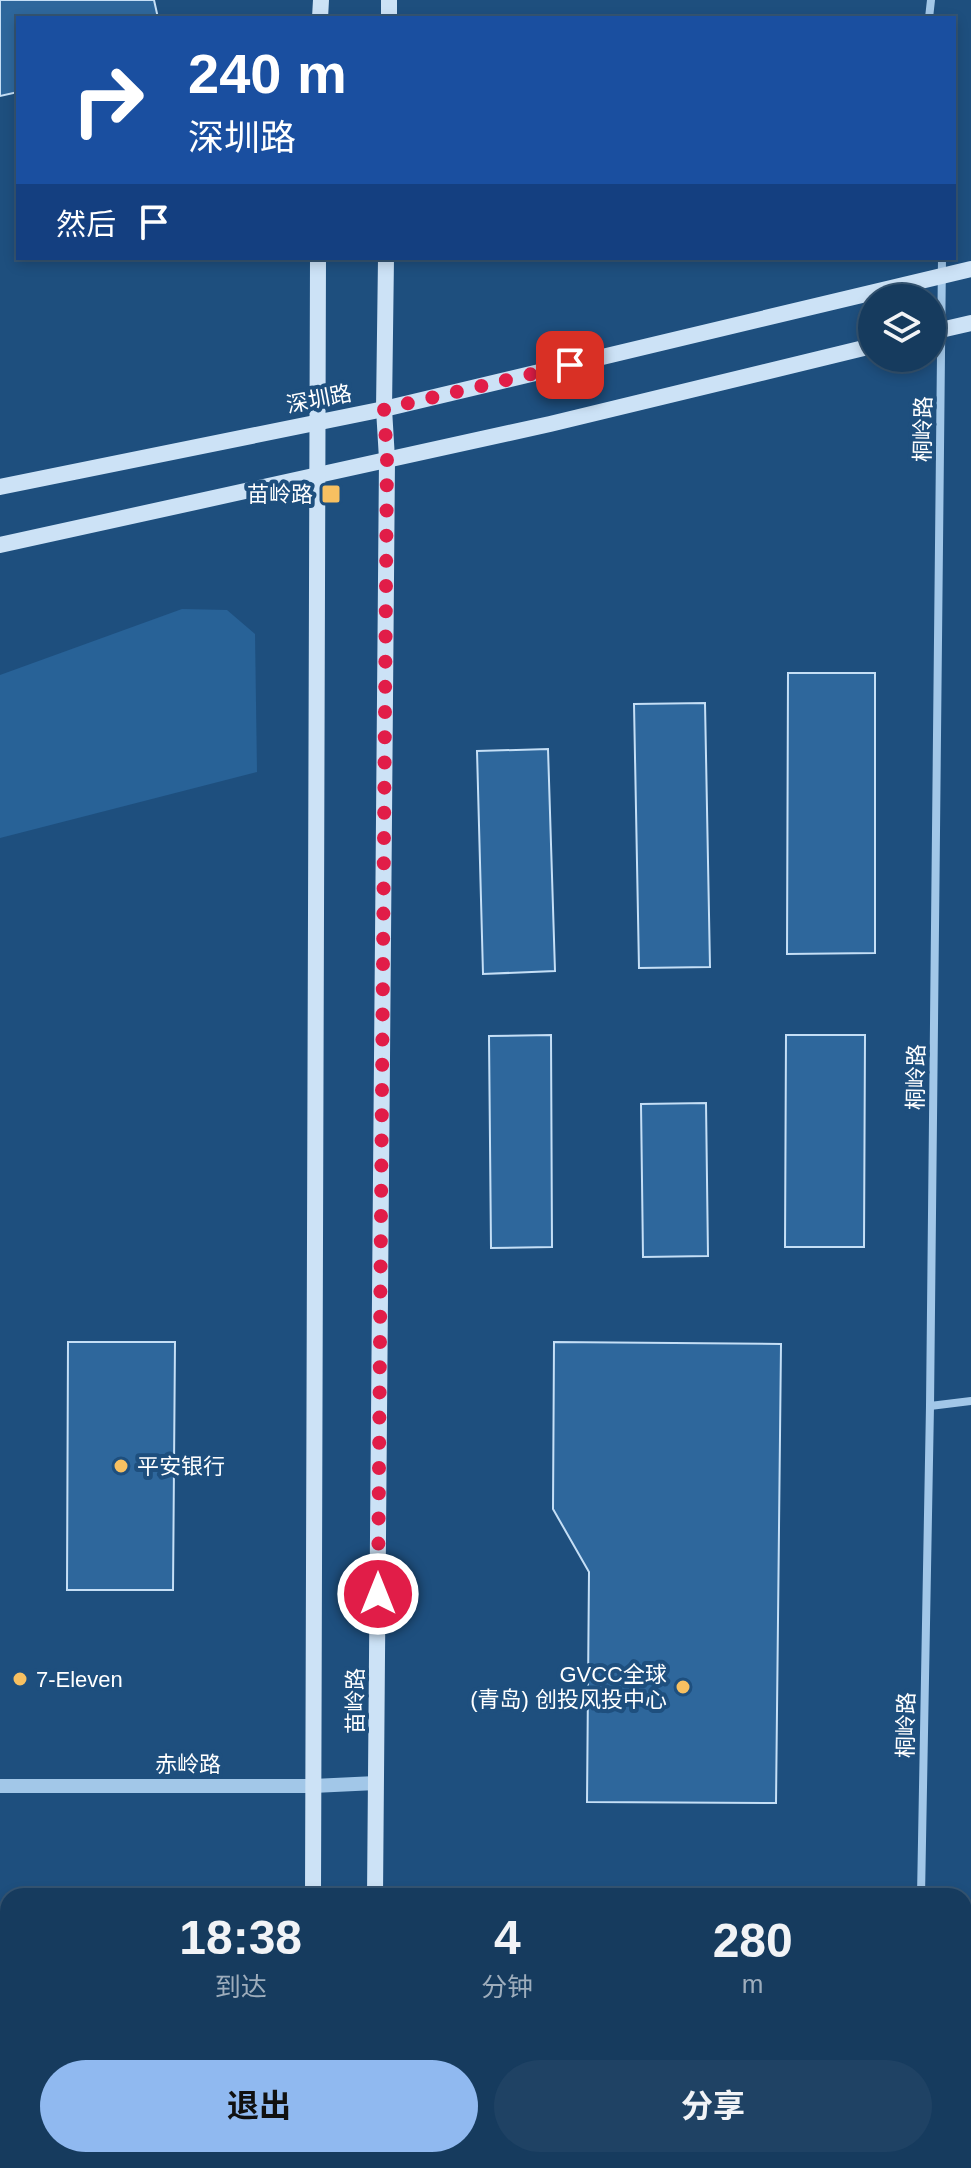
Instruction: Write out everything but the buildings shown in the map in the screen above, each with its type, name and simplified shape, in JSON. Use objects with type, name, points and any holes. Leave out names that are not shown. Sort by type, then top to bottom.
[{"type":"main road","name":"苗岭路","points":[[313,1888],[318,260]]},
{"type":"main road","name":"苗岭路","points":[[375,1888],[386,260]]},
{"type":"main road","name":"深圳路","points":[[0,487],[384,409],[971,269]]},
{"type":"main road","points":[[946,329],[971,323]]},
{"type":"main road","points":[[0,545],[550,424],[858,349]]},
{"type":"street","name":"桐岭路","points":[[941,284],[942,260]]},
{"type":"street","name":"桐岭路","points":[[921,1888],[930,1406],[937,372]]},
{"type":"street","points":[[930,1406],[971,1401]]},
{"type":"street","name":"赤岭路","points":[[0,1786],[313,1786],[376,1783]]},
{"type":"shaded area","points":[[182,609],[227,610],[255,634],[257,772],[0,838],[0,675]]},
{"type":"place","name":"苗岭路","points":[[331,494]]},
{"type":"place","name":"平安银行","points":[[121,1466]]},
{"type":"place","name":"7-Eleven","points":[[20,1679]]},
{"type":"place","name":"GVCC全球 (青岛) 创投风投中心","points":[[683,1687]]},
{"type":"route","points":[[378,1594],[387,459],[384,409],[570,365]]}]
